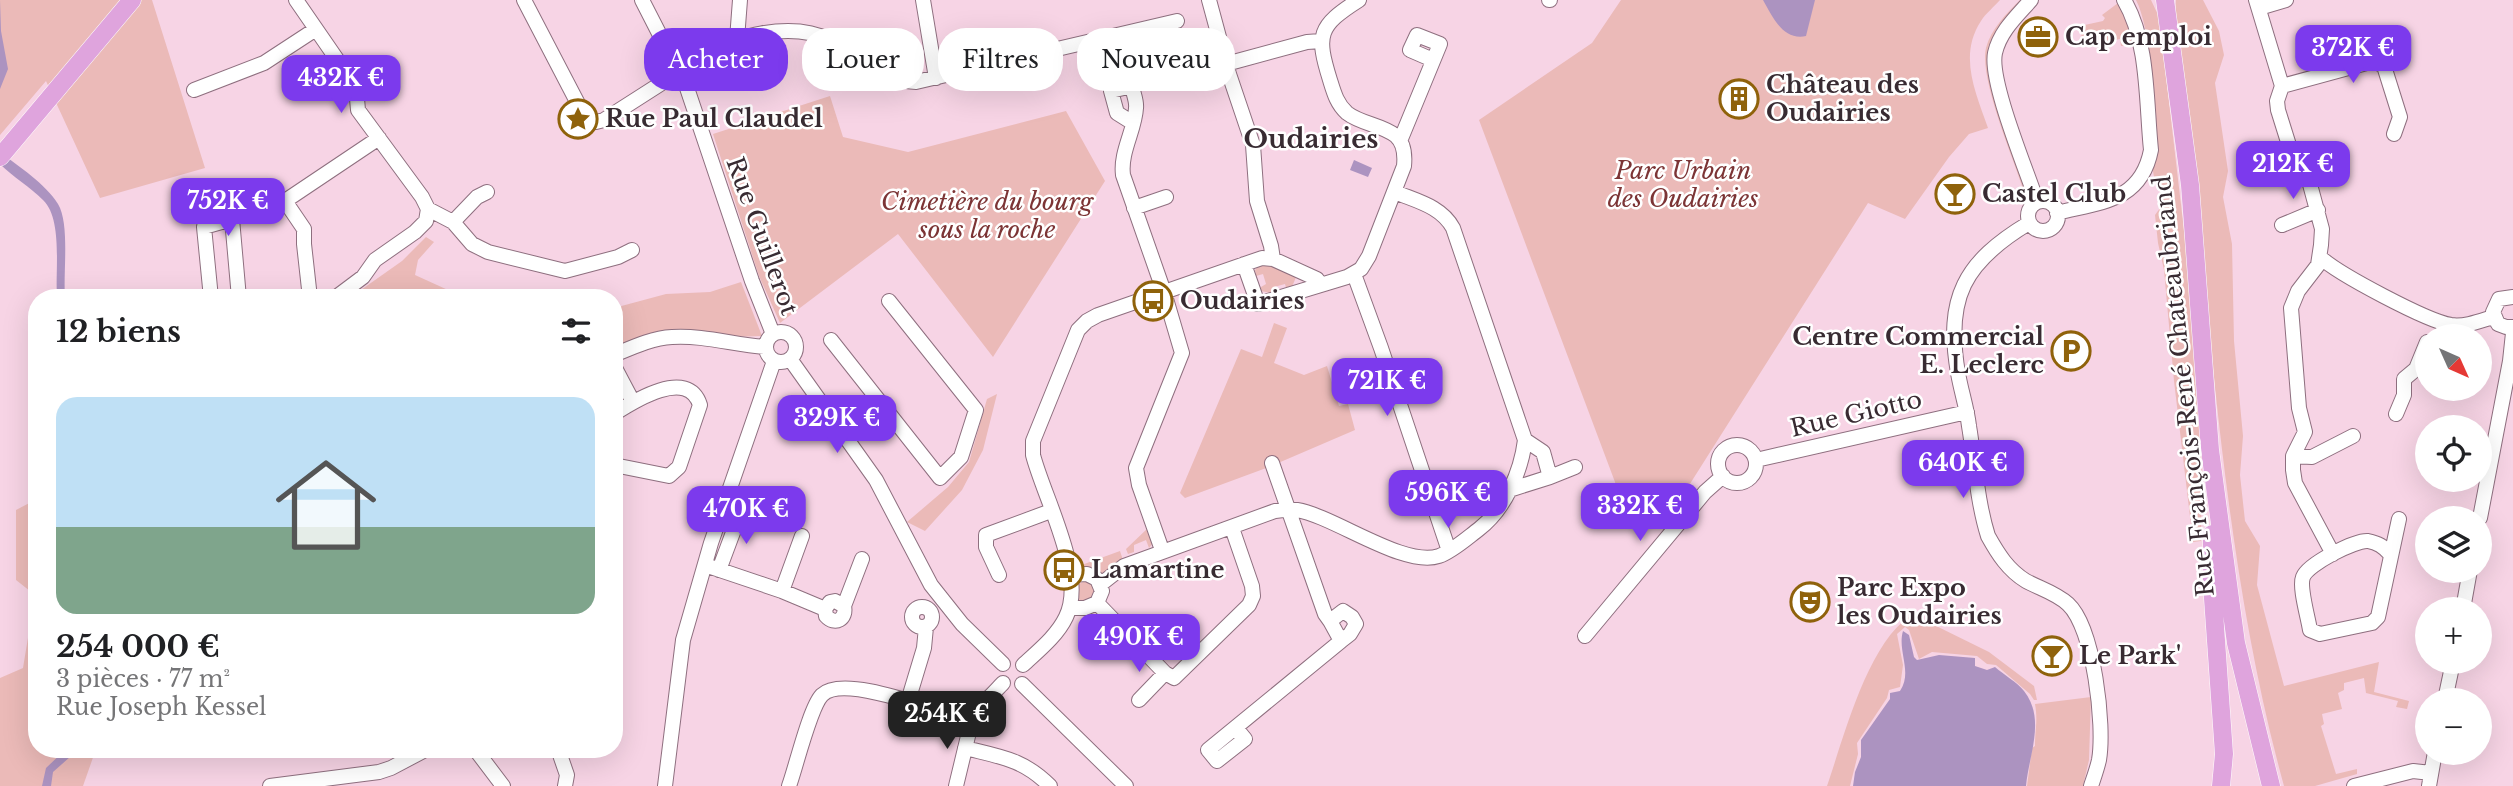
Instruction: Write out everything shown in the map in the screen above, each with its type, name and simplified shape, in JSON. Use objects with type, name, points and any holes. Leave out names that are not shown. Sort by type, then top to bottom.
[{"type":"main road","points":[[3,153],[132,0]]},
{"type":"main road","name":"Rue François-René Chateaubriand","points":[[2160,0],[2168,20]]},
{"type":"main road","name":"Rue François-René Chateaubriand","points":[[2165,0],[2190,185],[2210,450],[2236,643],[2271,786]]},
{"type":"main road","points":[[2210,450],[2212,584],[2224,754],[2221,786]]},
{"type":"street","points":[[296,0],[356,87],[358,110],[428,209],[426,221],[415,232],[375,260],[363,277],[347,289]]},
{"type":"street","points":[[524,0],[586,119],[596,122],[604,120],[644,90]]},
{"type":"street","name":"Rue Guillerot","points":[[642,0],[657,28]]},
{"type":"street","points":[[738,28],[740,0]]},
{"type":"street","points":[[923,0],[936,78]]},
{"type":"street","points":[[1209,0],[1216,28]]},
{"type":"street","points":[[1244,264],[1258,304],[1353,274],[1365,263],[1395,192],[1404,166],[1405,153],[1396,136],[1353,117],[1339,105],[1322,56],[1321,41],[1328,23],[1359,0]]},
{"type":"street","points":[[2031,0],[2005,29],[1993,66],[2038,202]]},
{"type":"street","points":[[2057,213],[2122,196],[2134,187],[2148,164],[2151,150],[2141,47],[2137,25],[2124,0]]},
{"type":"street","points":[[2286,0],[2258,4],[2282,86],[2277,102],[2278,110],[2293,158],[2304,170],[2322,229],[2318,265],[2298,291],[2291,308],[2299,408],[2305,432],[2322,452]]},
{"type":"street","points":[[788,33],[818,35],[895,79],[916,82],[1177,21]]},
{"type":"street","points":[[194,90],[264,63],[316,29]]},
{"type":"street","points":[[1235,62],[1307,42],[1321,41]]},
{"type":"street","points":[[1400,141],[1433,60]]},
{"type":"street","points":[[2282,86],[2374,61],[2384,66],[2400,117],[2395,134]]},
{"type":"street","name":"Rue Guillerot","points":[[686,91],[749,272],[769,340]]},
{"type":"street","points":[[1235,91],[1253,145],[1257,201],[1273,259]]},
{"type":"street","points":[[1133,123],[1122,167],[1182,353],[1136,468],[1139,485],[1162,550]]},
{"type":"street","points":[[210,289],[204,227],[232,219],[275,201],[285,201],[379,138]]},
{"type":"street","points":[[453,222],[477,197],[487,192]]},
{"type":"street","points":[[1101,584],[1124,566],[1162,550],[1275,511],[1300,510],[1413,556],[1427,558],[1449,551],[1495,516],[1523,456],[1525,440],[1453,228],[1439,211],[1395,192]]},
{"type":"street","points":[[1135,208],[1166,197]]},
{"type":"street","points":[[285,201],[304,229],[303,244],[309,289]]},
{"type":"street","points":[[2038,202],[2048,202],[2057,213],[2055,225],[2048,230],[2035,229],[2029,223],[2029,211],[2038,202]]},
{"type":"street","points":[[428,209],[453,222],[472,244],[488,252],[565,271],[618,257],[632,250]]},
{"type":"street","points":[[2282,225],[2318,210]]},
{"type":"street","points":[[232,219],[238,289]]},
{"type":"street","points":[[2029,223],[1983,256],[1964,283],[1956,304],[1954,339],[1988,536],[2008,567],[2026,580],[2057,595],[2074,610],[2081,619],[2088,641],[2100,730],[2099,760],[2091,786]]},
{"type":"street","points":[[2320,257],[2372,289],[2437,321],[2453,326],[2506,329]]},
{"type":"street","points":[[1023,665],[1060,628],[1070,608],[1070,575],[1032,455],[1033,441],[1078,330],[1098,315],[1262,258],[1273,259],[1317,279],[1320,284]]},
{"type":"street","points":[[1353,274],[1381,348],[1449,551]]},
{"type":"street","points":[[2482,506],[2510,361],[2506,329],[2496,303],[2504,297],[2513,297]]},
{"type":"street","points":[[831,340],[940,478],[961,457],[976,410],[889,301]]},
{"type":"street","points":[[623,351],[645,342],[672,337],[769,340],[783,331],[795,340],[795,353],[782,362],[774,360],[768,355],[769,340]]},
{"type":"street","points":[[790,359],[877,480],[931,585],[962,624],[1003,664]]},
{"type":"street","points":[[665,786],[683,640],[705,565],[774,360]]},
{"type":"street","points":[[2396,414],[2404,395],[2404,379],[2415,370]]},
{"type":"street","points":[[623,383],[633,402]]},
{"type":"street","points":[[623,408],[667,388],[692,392],[698,397],[700,405],[679,467],[674,473],[669,476],[623,467]]},
{"type":"street","name":"Rue Giotto","points":[[1756,460],[1967,412]]},
{"type":"street","points":[[2305,432],[2293,456],[2295,483],[2333,554]]},
{"type":"street","points":[[2293,456],[2312,457],[2353,436]]},
{"type":"street","points":[[1525,440],[1543,452],[1550,477]]},
{"type":"street","points":[[1732,445],[1748,448],[1756,460],[1754,472],[1749,479],[1734,482],[1723,476],[1718,464],[1724,449],[1732,445]]},
{"type":"street","points":[[1272,463],[1329,621],[1341,641]]},
{"type":"street","points":[[1509,490],[1575,467]]},
{"type":"street","points":[[1585,636],[1705,492],[1723,476]]},
{"type":"street","points":[[719,570],[741,511]]},
{"type":"street","points":[[999,575],[986,547],[986,535],[1051,511]]},
{"type":"street","points":[[2390,554],[2382,545],[2364,541],[2306,569],[2301,580],[2310,630],[2320,635],[2372,623],[2378,617],[2399,519]]},
{"type":"street","points":[[1097,603],[1165,673],[1170,677],[1177,676],[1249,605],[1253,596],[1232,528]]},
{"type":"street","points":[[782,591],[802,536]]},
{"type":"street","points":[[705,565],[825,609],[829,619],[838,621],[843,618],[844,606],[862,559]]},
{"type":"street","points":[[1070,575],[1087,574],[1101,584],[1101,597],[1097,603],[1085,608],[1070,608]]},
{"type":"street","points":[[1236,728],[1350,634],[1356,624],[1352,617],[1343,611],[1329,621]]},
{"type":"street","points":[[908,701],[924,648],[926,627]]},
{"type":"street","points":[[1013,660],[1023,665],[1026,674],[1022,684],[1012,687],[1003,683],[999,674],[1003,664],[1013,660]]},
{"type":"street","points":[[1139,699],[1165,673]]},
{"type":"street","points":[[789,786],[821,696],[838,687],[908,701],[956,716],[966,716],[1003,683]]},
{"type":"street","points":[[1022,684],[1126,786]]},
{"type":"street","points":[[956,786],[969,732],[966,716]]},
{"type":"street","points":[[965,748],[1014,760],[1027,766],[1050,786]]},
{"type":"street","points":[[270,786],[379,772],[410,758]]},
{"type":"street","points":[[482,758],[503,786]]},
{"type":"street","points":[[561,758],[567,775],[565,786]]},
{"type":"street","points":[[2354,786],[2413,771],[2430,779]]},
{"type":"green space","points":[[0,0],[152,0],[205,168],[100,198],[46,81],[0,135]]},
{"type":"green space","name":"Parc Urbain des Oudairies","points":[[1621,0],[2000,0],[1981,21],[1971,48],[1971,74],[1988,128],[1969,134],[1949,157],[1905,219],[1868,203],[1662,528],[1621,498],[1479,120],[1592,43]]},
{"type":"green space","points":[[2020,0],[2024,0],[1991,41],[1988,62],[1994,97],[2026,188],[2023,189],[1992,97],[1985,61],[1991,34]]},
{"type":"green space","points":[[2136,0],[2151,0],[2159,17],[2195,324],[2202,424],[2201,541],[2193,542],[2164,270],[2155,215],[2162,201],[2153,171],[2157,139],[2154,88],[2149,47]]},
{"type":"green space","points":[[2176,0],[2203,0],[2219,31],[2224,55],[2215,83],[2228,171],[2223,197],[2232,244],[2234,341],[2243,436],[2240,475],[2245,521],[2260,546],[2257,585],[2284,686],[2379,662],[2374,692],[2409,701],[2407,709],[2396,707],[2398,701],[2366,693],[2364,678],[2344,683],[2344,690],[2338,693],[2342,709],[2322,714],[2324,724],[2321,726],[2336,774],[2357,769],[2357,774],[2315,786],[2284,786],[2251,643],[2219,425],[2197,205],[2176,51]]},
{"type":"green space","points":[[2118,3],[2128,16],[2134,45],[2121,46],[2120,39],[2083,47],[2080,26],[2103,21],[2105,18],[2102,15]]},
{"type":"green space","name":"Cimetière du bourg sous la roche","points":[[830,96],[843,137],[908,152],[1066,111],[1105,181],[993,357],[898,234],[780,323],[759,276],[713,134]]},
{"type":"green space","points":[[426,237],[434,242],[418,260],[415,275],[446,289],[362,289],[402,261]]},
{"type":"green space","points":[[1262,262],[1297,275],[1291,289],[1287,291],[1285,284],[1274,287],[1276,294],[1261,291],[1261,287],[1266,284],[1263,274],[1256,276],[1255,270]]},
{"type":"green space","points":[[741,282],[762,336],[623,349],[623,306],[666,294],[710,292]]},
{"type":"green space","points":[[1274,323],[1287,328],[1274,363],[1304,375],[1327,366],[1339,406],[1348,404],[1355,430],[1269,467],[1185,498],[1180,493],[1241,349],[1262,357]]},
{"type":"green space","points":[[997,394],[983,450],[962,490],[925,531],[907,522],[948,487],[969,462],[987,399]]},
{"type":"green space","points":[[28,504],[28,589],[16,580],[16,510]]},
{"type":"green space","points":[[1148,528],[1154,542],[1149,548],[1146,540],[1134,545],[1134,552],[1128,554],[1126,549]]},
{"type":"green space","points":[[1120,551],[1124,563],[1101,577],[1076,567]]},
{"type":"green space","points":[[1087,580],[1094,583],[1097,596],[1085,603],[1078,599],[1077,585]]},
{"type":"green space","points":[[1910,616],[1924,620],[1989,652],[2034,686],[2037,700],[1996,665],[1987,664],[1977,656],[1932,652],[1919,659],[1909,630],[1905,627],[1897,634],[1903,665],[1900,687],[1889,690],[1887,698],[1857,743],[1858,754],[1850,786],[1827,786],[1849,718],[1869,670],[1881,648]]},
{"type":"green space","points":[[28,638],[28,758],[93,758],[83,786],[0,786],[0,678],[23,668]]},
{"type":"green space","points":[[2091,697],[2089,760],[2083,786],[2027,786],[2032,748],[2035,746],[2035,704]]},
{"type":"shaded area","points":[[0,0],[1,31],[8,69],[0,89]]},
{"type":"shaded area","points":[[1763,0],[1815,0],[1806,36],[1791,35],[1779,26]]},
{"type":"shaded area","points":[[0,152],[39,182],[58,204],[65,236],[65,289],[57,289],[56,232],[49,209],[38,195],[0,164]]},
{"type":"shaded area","points":[[1354,160],[1372,168],[1368,177],[1350,170]]},
{"type":"shaded area","points":[[1903,631],[1909,635],[1917,660],[1939,655],[1975,658],[1975,666],[1987,670],[1995,667],[2024,691],[2031,702],[2035,725],[2026,786],[1853,786],[1861,757],[1861,740],[1890,699],[1890,693],[1900,691],[1904,684]]},
{"type":"shaded area","points":[[57,758],[69,758],[53,772],[51,786],[42,786],[46,768]]},
{"type":"place","name":"Cap emploi","points":[[2038,37]]},
{"type":"place","name":"Château des Oudairies","points":[[1739,99]]},
{"type":"place","name":"Rue Paul Claudel","points":[[578,119]]},
{"type":"place","name":"Castel Club","points":[[1955,194]]},
{"type":"place","name":"Oudairies","points":[[1153,301]]},
{"type":"place","name":"Centre Commercial E. Leclerc","points":[[2071,351]]},
{"type":"place","name":"Lamartine","points":[[1064,570]]},
{"type":"place","name":"Parc Expo les Oudairies","points":[[1810,602]]},
{"type":"place","name":"Le Park'","points":[[2052,656]]},
{"type":"district","name":"Oudairies","points":[[1311,139]]}]
